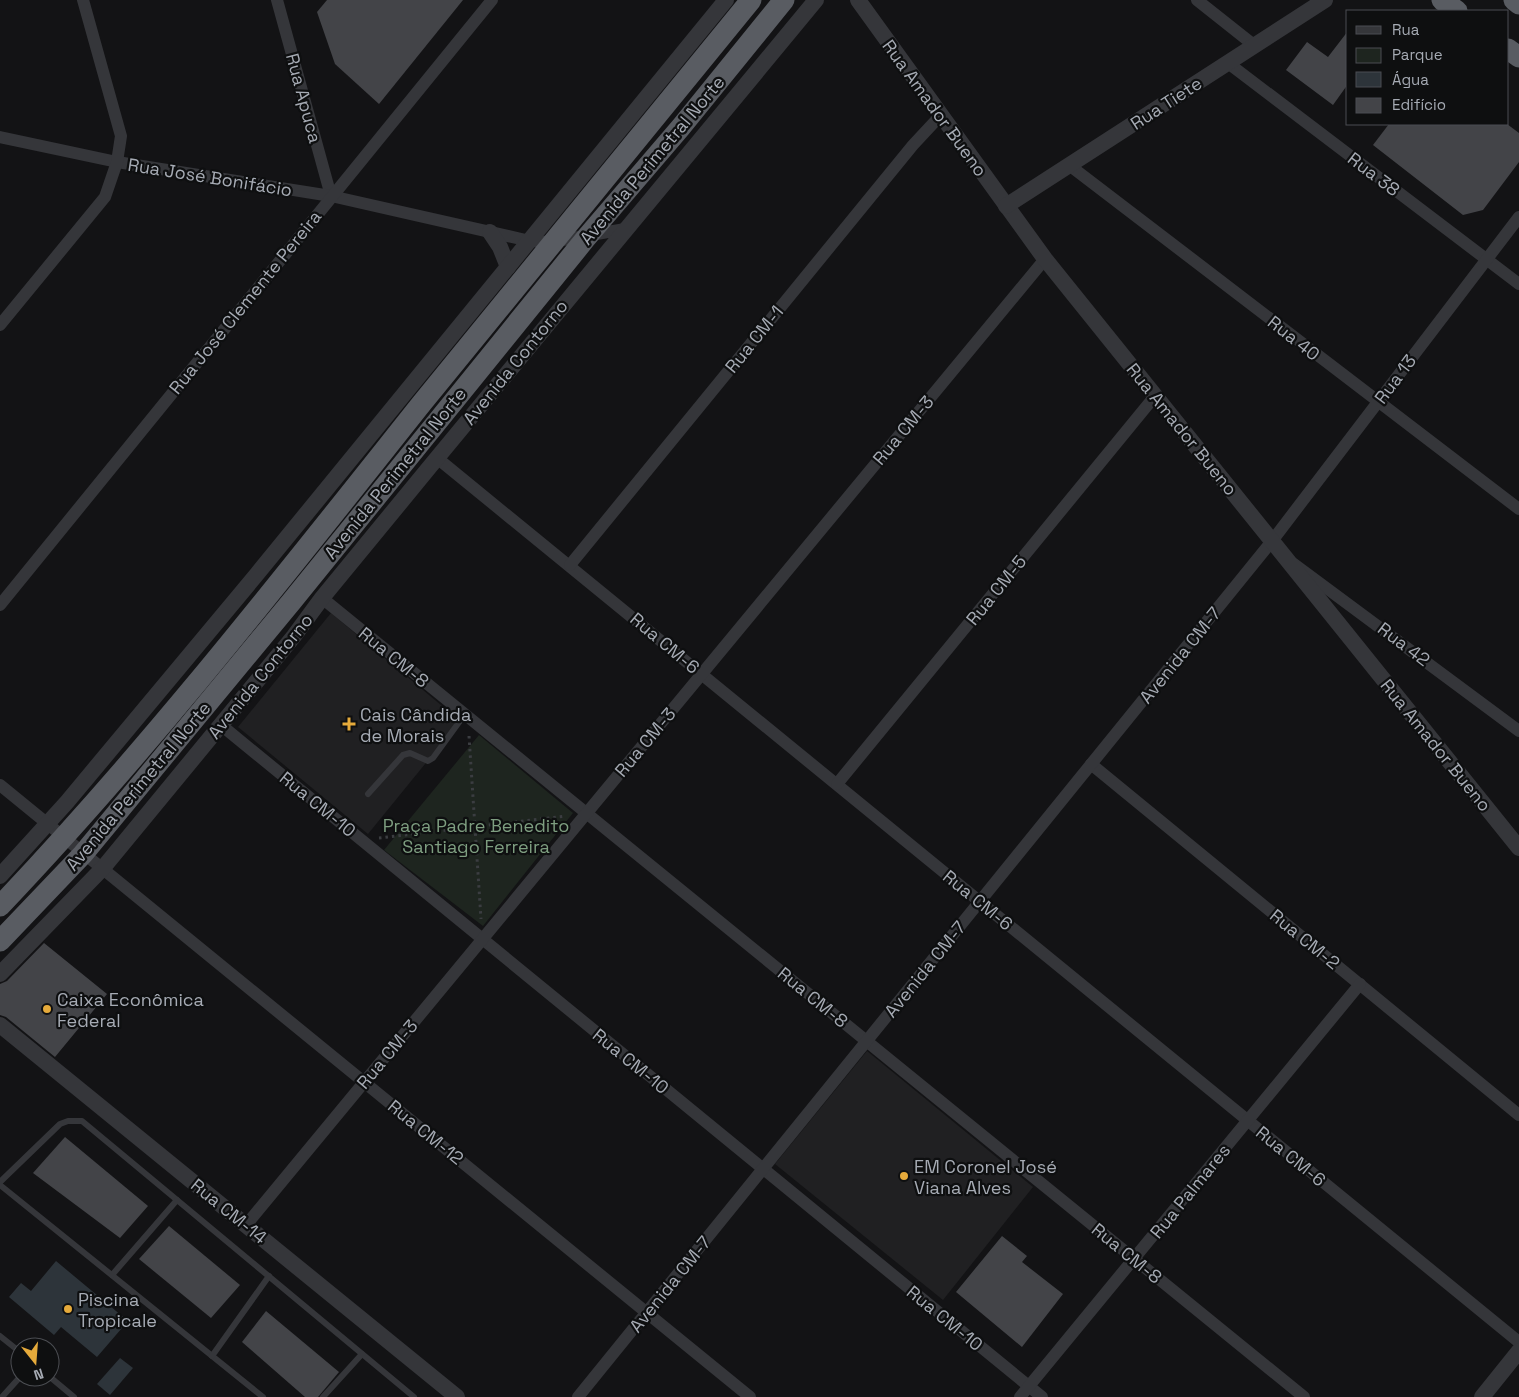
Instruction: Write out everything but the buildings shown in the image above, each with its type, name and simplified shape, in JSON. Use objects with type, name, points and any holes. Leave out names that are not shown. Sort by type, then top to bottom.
[{"type":"highway","name":"Avenida Perimetral Norte","points":[[0,906],[64,838],[275,588],[551,242],[751,0]]},
{"type":"highway","name":"Avenida Perimetral Norte","points":[[0,941],[83,854],[289,605],[586,238],[681,127],[784,0]]},
{"type":"highway","points":[[1442,0],[1456,10]]},
{"type":"highway","points":[[1514,0],[1519,4]]},
{"type":"highway","points":[[1509,50],[1519,58]]},
{"type":"street","points":[[0,325],[105,197],[117,162],[121,136],[83,0]]},
{"type":"street","name":"Rua Apuca","points":[[277,0],[331,196]]},
{"type":"street","name":"Rua José Clemente Pereira","points":[[0,605],[492,0]]},
{"type":"street","points":[[0,876],[48,823],[256,574],[726,0]]},
{"type":"street","name":"Avenida Contorno","points":[[0,974],[103,868],[294,636],[322,598],[436,458],[625,229],[693,151],[816,0]]},
{"type":"street","name":"Rua Amador Bueno","points":[[858,0],[1045,260],[1519,848]]},
{"type":"street","points":[[1196,0],[1255,46]]},
{"type":"street","name":"Rua Tiete","points":[[1006,206],[1325,0]]},
{"type":"street","name":"Rua 38","points":[[1228,63],[1519,284]]},
{"type":"street","name":"Rua CM-1","points":[[570,565],[913,145],[940,116]]},
{"type":"street","name":"Rua José Bonifácio","points":[[0,137],[117,162],[331,196],[530,241],[551,242],[586,238],[625,229]]},
{"type":"street","name":"Rua 40","points":[[1069,165],[1519,509]]},
{"type":"street","name":"Rua 13","points":[[1272,541],[1519,217]]},
{"type":"street","points":[[490,232],[500,247],[508,266]]},
{"type":"street","name":"Rua CM-3","points":[[246,1225],[1045,260]]},
{"type":"street","name":"Rua CM-5","points":[[836,784],[1155,396]]},
{"type":"street","name":"Rua CM-6","points":[[436,458],[570,565],[1519,1342]]},
{"type":"street","name":"Avenida CM-7","points":[[578,1397],[1272,541]]},
{"type":"street","name":"Rua 42","points":[[1287,560],[1313,576],[1519,731]]},
{"type":"street","name":"Rua CM-8","points":[[322,598],[1304,1397]]},
{"type":"street","name":"Rua CM-10","points":[[221,725],[1042,1397]]},
{"type":"street","name":"Rua CM-2","points":[[1091,764],[1519,1115]]},
{"type":"street","name":"Rua CM-12","points":[[0,785],[750,1397]]},
{"type":"street","name":"Rua Palmares","points":[[1020,1397],[1360,984]]},
{"type":"street","name":"Rua CM-14","points":[[0,1025],[457,1397]]},
{"type":"street","points":[[1482,1397],[1519,1351]]},
{"type":"lane","points":[[368,794],[403,755],[410,753],[428,761],[433,758],[467,715]]},
{"type":"lane","points":[[263,1397],[0,1183],[60,1124],[68,1120],[82,1121],[414,1397]]},
{"type":"lane","points":[[112,1275],[177,1200]]},
{"type":"lane","points":[[212,1356],[269,1276]]},
{"type":"lane","points":[[0,1336],[10,1344]]},
{"type":"lane","points":[[323,1397],[362,1354]]},
{"type":"lane","points":[[60,1385],[74,1397]]},
{"type":"lane","points":[[2,1397],[11,1387]]},
{"type":"path","points":[[467,715],[482,940]]},
{"type":"path","points":[[363,840],[587,813]]},
{"type":"shaded area","name":"Cais Cândida de Morais","points":[[331,613],[460,721],[368,834],[238,727]]},
{"type":"shaded area","name":"EM Coronel José Viana Alves","points":[[867,1051],[1033,1187],[943,1300],[775,1164]]},
{"type":"green space","name":"Praça Padre Benedito Santiago Ferreira","points":[[479,735],[573,813],[483,926],[384,850]]},
{"type":"water","name":"Piscina Tropicale","points":[[56,1261],[128,1321],[97,1357],[61,1327],[54,1335],[9,1297],[21,1283],[31,1291]]},
{"type":"water","name":"Piscina Tropicale","points":[[120,1358],[133,1368],[110,1395],[97,1384]]},
{"type":"place","name":"Cais Cândida de Morais","points":[[349,724]]},
{"type":"place","name":"Caixa Econômica Federal","points":[[47,1009]]},
{"type":"place","name":"EM Coronel José Viana Alves","points":[[904,1176]]},
{"type":"place","name":"Piscina Tropicale","points":[[68,1309]]}]
